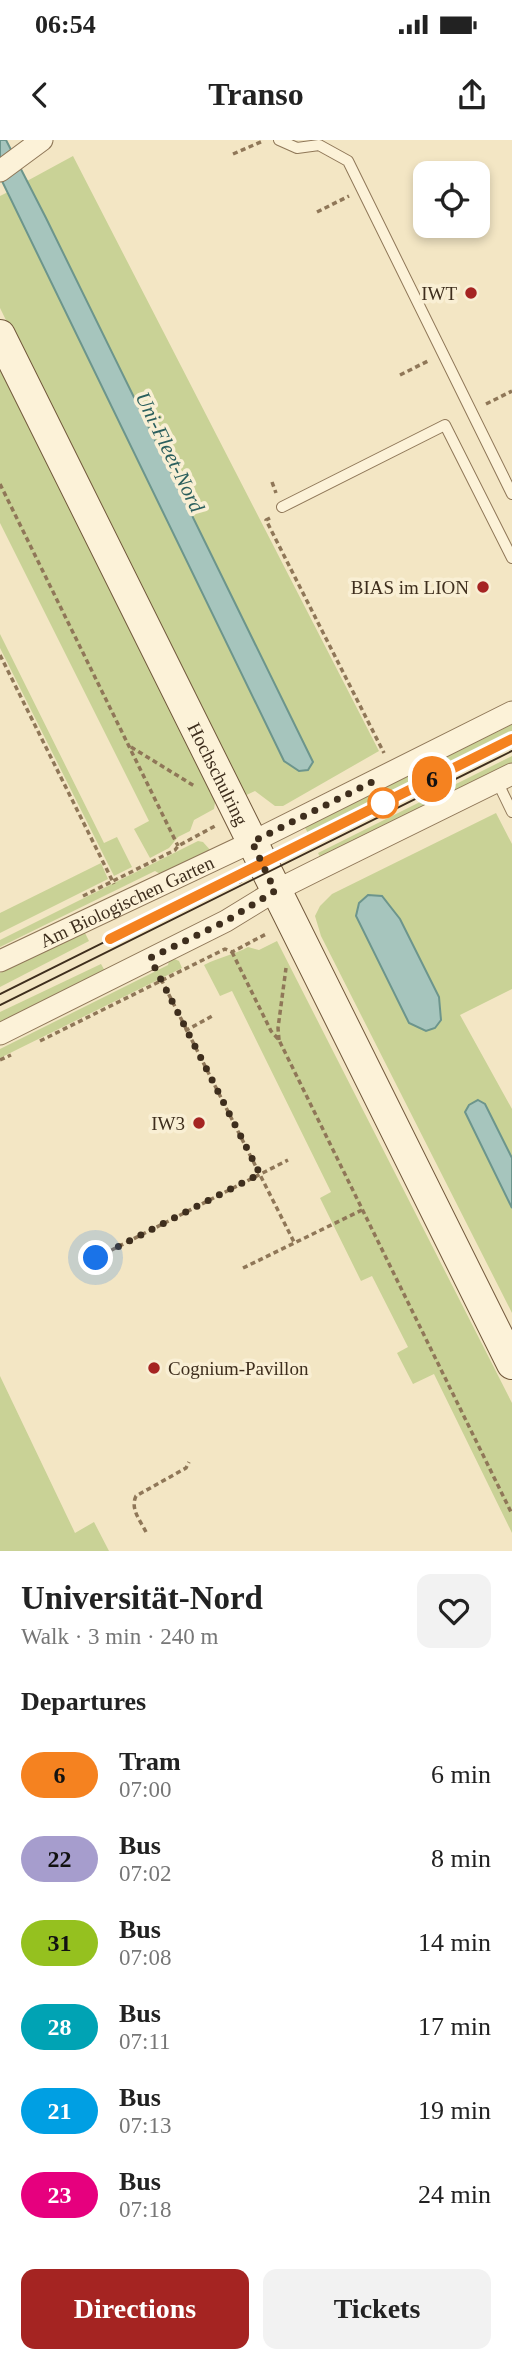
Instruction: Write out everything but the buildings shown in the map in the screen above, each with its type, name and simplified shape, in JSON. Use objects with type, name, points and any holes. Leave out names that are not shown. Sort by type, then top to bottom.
[{"type":"street","points":[[0,172],[13,151],[41,140]]},
{"type":"street","name":"Hochschulring","points":[[0,335],[222,820],[252,842],[512,1364]]},
{"type":"street","name":"Am Biologischen Garten","points":[[0,961],[252,842],[512,712]]},
{"type":"street","points":[[0,1034],[226,921],[275,891],[505,778]]},
{"type":"lane","points":[[279,140],[297,148],[319,145],[348,161],[512,494]]},
{"type":"lane","points":[[282,507],[445,425],[512,558]]},
{"type":"lane","points":[[505,778],[512,812]]},
{"type":"path","points":[[233,155],[265,140]]},
{"type":"path","points":[[317,212],[343,200]]},
{"type":"path","points":[[400,375],[442,354]]},
{"type":"path","points":[[0,484],[178,846]]},
{"type":"path","points":[[282,507],[277,515],[266,520],[381,750],[395,770]]},
{"type":"path","points":[[0,655],[37,735],[123,901]]},
{"type":"path","points":[[130,746],[199,791]]},
{"type":"path","points":[[75,900],[175,850],[222,820]]},
{"type":"path","points":[[232,952],[267,933],[295,929]]},
{"type":"path","points":[[29,1045],[225,949],[232,952],[271,1031],[279,1040],[512,1514]]},
{"type":"path","points":[[150,958],[295,1244]]},
{"type":"path","points":[[279,1040],[286,959]]},
{"type":"path","points":[[186,1030],[214,1015]]},
{"type":"path","points":[[0,1060],[17,1051]]},
{"type":"path","points":[[96,1258],[288,1160]]},
{"type":"path","points":[[243,1268],[362,1210]]},
{"type":"path","points":[[146,1532],[134,1510],[136,1496],[186,1468],[189,1462]]},
{"type":"green space","points":[[73,156],[379,751],[283,806],[275,806],[255,791],[242,797],[0,308],[0,196],[8,192],[284,761],[313,762],[27,181]]},
{"type":"green space","points":[[0,363],[216,796],[214,809],[194,820],[190,831],[178,837],[169,848],[150,858],[134,829],[149,821],[0,523]]},
{"type":"green space","points":[[0,634],[104,843],[117,837],[132,867],[114,876],[0,648]]},
{"type":"green space","points":[[512,722],[512,733],[308,833],[304,826]]},
{"type":"green space","points":[[512,756],[512,765],[321,859],[318,853]]},
{"type":"green space","points":[[496,813],[512,844],[512,989],[460,1015],[512,1109],[512,1158],[485,1104],[465,1112],[512,1208],[512,1313],[321,936],[315,916],[320,906],[332,894]]},
{"type":"green space","points":[[198,841],[203,842],[211,851],[162,875],[155,871],[0,947],[0,940]]},
{"type":"green space","points":[[101,863],[108,879],[0,933],[0,913]]},
{"type":"green space","points":[[84,931],[89,941],[0,987],[0,973]]},
{"type":"green space","points":[[277,941],[512,1403],[512,1533],[434,1374],[413,1384],[397,1353],[408,1347],[372,1276],[361,1281],[320,1198],[331,1192],[232,991],[220,996],[204,965],[248,947],[259,950]]},
{"type":"green space","points":[[170,957],[179,961],[182,968],[0,1058],[0,1049],[168,965]]},
{"type":"green space","points":[[101,964],[106,973],[0,1026],[0,1012]]},
{"type":"green space","points":[[0,1376],[75,1533],[94,1522],[109,1551],[0,1551]]},
{"type":"water","points":[[0,140],[6,140],[46,218],[313,762],[308,770],[299,771],[284,761],[0,177]]},
{"type":"water","points":[[368,895],[382,896],[400,919],[439,997],[441,1020],[435,1028],[426,1031],[409,1023],[356,916],[359,903]]},
{"type":"water","points":[[478,1100],[485,1104],[512,1158],[512,1208],[465,1112],[469,1105]]},
{"type":"tram line","points":[[0,994],[512,739]]},
{"type":"tram line","name":"6","points":[[110,939],[512,739]]},
{"type":"tram line","points":[[0,1005],[512,751]]},
{"type":"place","name":"IWT","points":[[471,293]]},
{"type":"place","name":"BIAS im LION","points":[[483,587]]},
{"type":"place","name":"IW3","points":[[199,1123]]},
{"type":"place","name":"Cognium-Pavillon","points":[[154,1368]]},
{"type":"route","points":[[96,1258],[260,1174],[150,958],[226,921],[275,891],[252,842],[372,782],[383,803]]},
{"type":"water label","name":"Uni-Fleet-Nord","points":[[170,452]]}]
